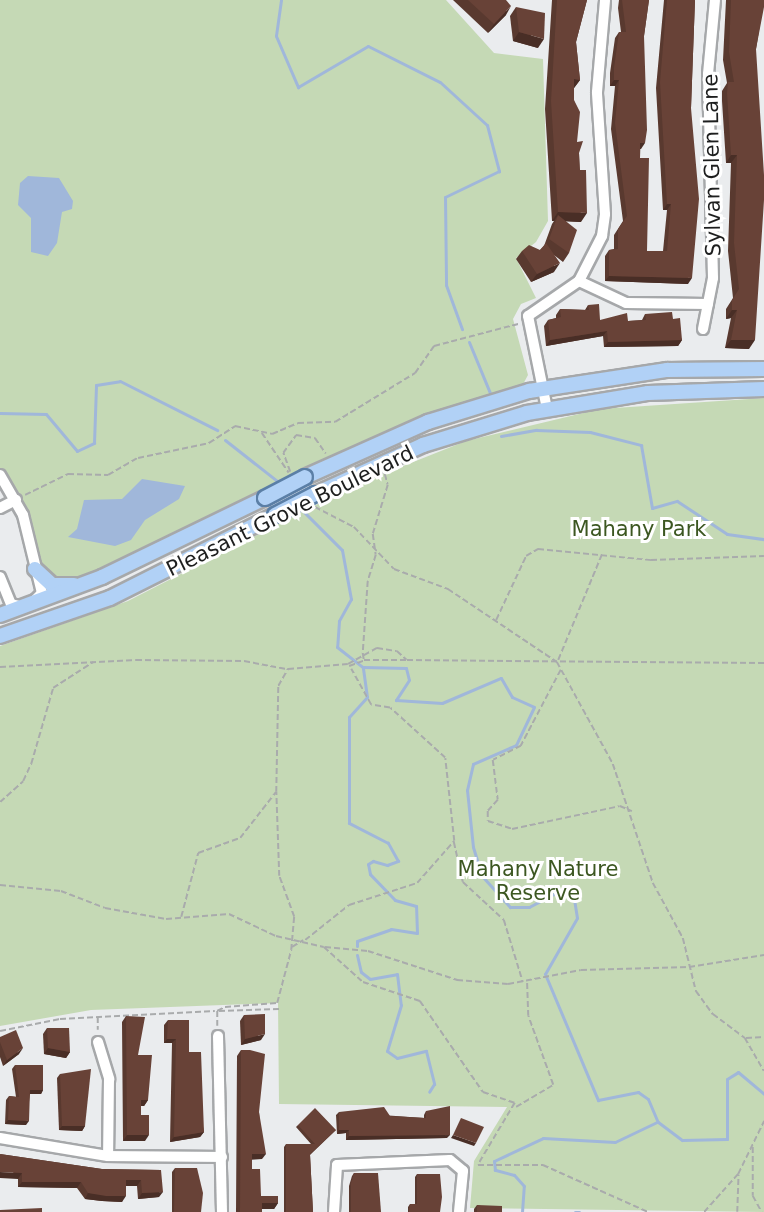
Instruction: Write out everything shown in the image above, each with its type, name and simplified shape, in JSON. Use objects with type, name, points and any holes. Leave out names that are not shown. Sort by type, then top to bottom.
[{"type":"main road","name":"Pleasant Grove Boulevard","points":[[0,615],[28,608],[102,577],[266,498],[299,477],[428,422],[543,388],[668,370],[764,369]]},
{"type":"main road","name":"Pleasant Grove Boulevard","points":[[0,636],[110,598],[313,498],[382,461],[547,409],[648,393],[764,389]]},
{"type":"main road","points":[[35,569],[55,586],[102,577]]},
{"type":"street","points":[[547,409],[528,316],[579,281],[602,236],[605,214],[597,92],[605,0]]},
{"type":"street","name":"Sylvan Glen Lane","points":[[703,329],[708,304],[714,182],[708,74],[715,0]]},
{"type":"street","points":[[579,281],[626,303],[708,304]]},
{"type":"street","points":[[0,475],[16,500],[42,593],[28,608]]},
{"type":"street","points":[[0,508],[16,500]]},
{"type":"street","points":[[0,577],[11,604],[28,608]]},
{"type":"street","points":[[28,608],[34,626]]},
{"type":"street","points":[[218,1036],[222,1212]]},
{"type":"street","points":[[98,1042],[109,1079],[108,1156]]},
{"type":"street","points":[[0,1138],[108,1156],[222,1157]]},
{"type":"street","points":[[334,1212],[337,1165],[450,1160],[463,1171],[459,1212]]},
{"type":"path","points":[[262,433],[298,423],[335,422],[415,373],[434,346],[510,324],[529,324]]},
{"type":"path","points":[[16,500],[68,474],[108,475],[138,458],[209,443],[235,426],[245,424],[262,433],[299,477]]},
{"type":"path","points":[[299,477],[284,453],[296,435],[315,438],[331,464]]},
{"type":"path","points":[[364,660],[368,581],[376,555],[373,534],[388,485],[382,461]]},
{"type":"path","points":[[313,498],[354,527],[376,555],[394,569],[448,589],[557,662],[590,716],[632,811],[653,882],[683,938],[696,991],[713,1014],[745,1038],[764,1071]]},
{"type":"path","points":[[496,620],[530,551],[602,553],[658,560],[764,556]]},
{"type":"path","points":[[557,662],[602,553]]},
{"type":"path","points":[[0,667],[102,661],[244,661],[288,669],[348,664],[363,653],[377,648],[397,651],[407,660]]},
{"type":"path","points":[[351,669],[364,660],[764,663]]},
{"type":"path","points":[[0,802],[23,781],[31,764],[53,688],[85,663],[102,661]]},
{"type":"path","points":[[348,664],[371,705],[390,708],[445,758],[454,841],[463,882],[504,920],[523,982]]},
{"type":"path","points":[[216,1011],[277,1003],[292,947],[294,917],[279,876],[276,792],[278,686],[288,669]]},
{"type":"path","points":[[562,670],[521,746],[493,760],[499,796],[488,822],[512,829],[620,806],[632,811]]},
{"type":"path","points":[[181,918],[198,853],[240,838],[276,792]]},
{"type":"path","points":[[292,947],[305,940],[349,905],[417,883],[454,841]]},
{"type":"path","points":[[0,885],[61,891],[105,908],[181,918],[229,914],[293,939],[305,940],[324,947],[369,951],[458,980],[523,982],[581,970],[689,967],[764,955]]},
{"type":"path","points":[[324,947],[363,982],[420,1001],[483,1092],[512,1099],[515,1108]]},
{"type":"path","points":[[526,981],[528,1016],[553,1084],[515,1108],[477,1160],[486,1169],[543,1165],[648,1212]]},
{"type":"path","points":[[0,1031],[98,1016],[279,1009]]},
{"type":"path","points":[[216,1011],[218,1036]]},
{"type":"path","points":[[98,1016],[98,1042]]},
{"type":"path","points":[[745,1038],[764,1037]]},
{"type":"path","points":[[704,1212],[738,1174],[764,1121]]},
{"type":"path","points":[[753,1146],[753,1196],[762,1212]]},
{"type":"path","points":[[737,1212],[738,1174]]},
{"type":"green space","points":[[0,0],[446,0],[494,53],[543,59],[548,221],[536,242],[516,258],[536,298],[521,304],[513,319],[528,375],[520,390],[386,434],[99,572],[62,582],[43,568],[28,514],[0,471]]},
{"type":"green space","points":[[764,398],[764,1212],[470,1208],[474,1161],[507,1107],[279,1104],[278,1003],[91,1010],[0,1026],[0,646],[128,601],[353,486],[466,441],[600,409]]},
{"type":"water","points":[[28,176],[59,178],[73,201],[72,209],[62,212],[57,243],[48,256],[31,252],[31,218],[18,205],[20,183]]},
{"type":"water","points":[[142,479],[185,486],[179,499],[145,520],[131,540],[115,546],[68,537],[77,529],[84,500],[122,499]]},
{"type":"building","points":[[468,0],[506,0],[511,6],[494,24]]},
{"type":"building","points":[[557,0],[587,0],[576,42],[580,80],[574,79],[574,100],[580,112],[577,142],[583,141],[579,153],[580,170],[586,170],[587,213],[558,212],[551,101]]},
{"type":"building","points":[[622,0],[649,0],[644,36],[647,130],[645,143],[640,143],[640,158],[649,158],[647,251],[667,251],[671,204],[667,204],[660,82],[667,0],[695,0],[691,108],[699,199],[692,278],[609,276],[609,250],[618,249],[618,229],[627,216],[615,123],[619,80],[614,80],[619,32],[626,32]]},
{"type":"building","points":[[731,0],[764,0],[756,49],[764,200],[755,340],[731,340],[737,310],[732,310],[732,300],[739,289],[734,243],[737,155],[731,155],[727,93],[728,82],[734,82],[729,52]]},
{"type":"building","points":[[516,7],[545,13],[544,39],[519,32]]},
{"type":"building","points":[[558,215],[577,230],[569,253],[549,239]]},
{"type":"building","points":[[546,243],[560,263],[537,274],[522,251],[529,245],[540,250]]},
{"type":"building","points":[[599,304],[600,320],[627,313],[628,321],[646,320],[645,314],[672,312],[673,319],[680,318],[682,340],[608,342],[607,331],[550,340],[548,320],[561,317],[560,309],[589,310],[588,305]]},
{"type":"building","points":[[265,1014],[265,1034],[245,1039],[244,1015]]},
{"type":"building","points":[[126,1016],[145,1017],[138,1055],[152,1055],[148,1100],[141,1100],[141,1115],[149,1115],[149,1135],[127,1135]]},
{"type":"building","points":[[168,1020],[189,1020],[189,1052],[201,1052],[204,1132],[174,1137],[176,1039],[167,1039]]},
{"type":"building","points":[[47,1028],[69,1028],[70,1052],[48,1048]]},
{"type":"building","points":[[16,1030],[23,1048],[7,1060],[0,1037]]},
{"type":"building","points":[[241,1050],[265,1054],[259,1112],[266,1154],[252,1154],[252,1169],[260,1169],[261,1196],[278,1196],[278,1203],[262,1203],[262,1212],[240,1212]]},
{"type":"building","points":[[15,1065],[43,1065],[43,1090],[30,1090],[29,1121],[8,1120],[9,1096],[19,1097]]},
{"type":"building","points":[[91,1069],[85,1126],[62,1126],[60,1074]]},
{"type":"building","points":[[450,1106],[450,1135],[349,1136],[349,1130],[339,1130],[339,1112],[384,1107],[390,1116],[426,1118],[426,1111]]},
{"type":"building","points":[[315,1108],[336,1130],[310,1154],[313,1212],[286,1212],[286,1144],[315,1144],[298,1125]]},
{"type":"building","points":[[461,1118],[484,1127],[476,1143],[453,1135]]},
{"type":"building","points":[[0,1154],[102,1169],[161,1170],[163,1192],[142,1193],[141,1180],[126,1180],[126,1196],[88,1193],[81,1182],[22,1182],[22,1173],[0,1172]]},
{"type":"building","points":[[175,1168],[197,1168],[203,1193],[201,1212],[174,1212]]},
{"type":"building","points":[[354,1173],[378,1173],[381,1212],[351,1212],[351,1183]]},
{"type":"building","points":[[417,1174],[440,1174],[442,1197],[440,1212],[409,1212],[410,1204],[417,1204]]},
{"type":"building","points":[[477,1205],[502,1206],[502,1212],[477,1212]]},
{"type":"building","points":[[42,1208],[42,1212],[0,1212],[0,1210]]},
{"type":"waterway","points":[[281,0],[276,36],[298,87],[368,46],[440,82],[487,125],[499,171],[445,197],[446,285],[462,329]]},
{"type":"waterway","points":[[469,342],[490,393]]},
{"type":"waterway","points":[[0,413],[46,414],[77,451],[94,443],[96,385],[120,381],[217,430]]},
{"type":"waterway","points":[[501,436],[536,430],[590,432],[641,445],[652,508],[677,501],[727,534],[764,539]]},
{"type":"waterway","points":[[225,440],[281,484]]},
{"type":"waterway","points":[[298,506],[342,550],[351,599],[339,621],[337,647],[363,667],[406,668],[409,680],[396,700],[442,703],[501,678],[512,697],[534,707],[516,745],[473,764],[467,790],[473,847],[482,876],[510,907],[529,907],[565,888],[574,899],[577,918],[545,974],[598,1100],[638,1092],[648,1099],[658,1122],[682,1140],[727,1139],[727,1079],[738,1072],[764,1094]]},
{"type":"waterway","points":[[357,946],[357,941],[391,929],[417,933],[416,906],[395,900],[370,874],[368,864],[373,861],[387,865],[398,861],[388,843],[349,823],[349,717],[367,697],[363,667]]},
{"type":"waterway","points":[[357,955],[361,972],[370,979],[397,974],[401,1005],[387,1051],[397,1058],[426,1051],[434,1084],[429,1092]]},
{"type":"waterway","points":[[522,1212],[524,1186],[514,1175],[495,1170],[494,1161],[543,1138],[615,1142],[657,1122]]},
{"type":"park label","name":"Mahany Park","points":[[639,529]]},
{"type":"park label","name":"Mahany Nature Reserve","points":[[538,881]]}]
